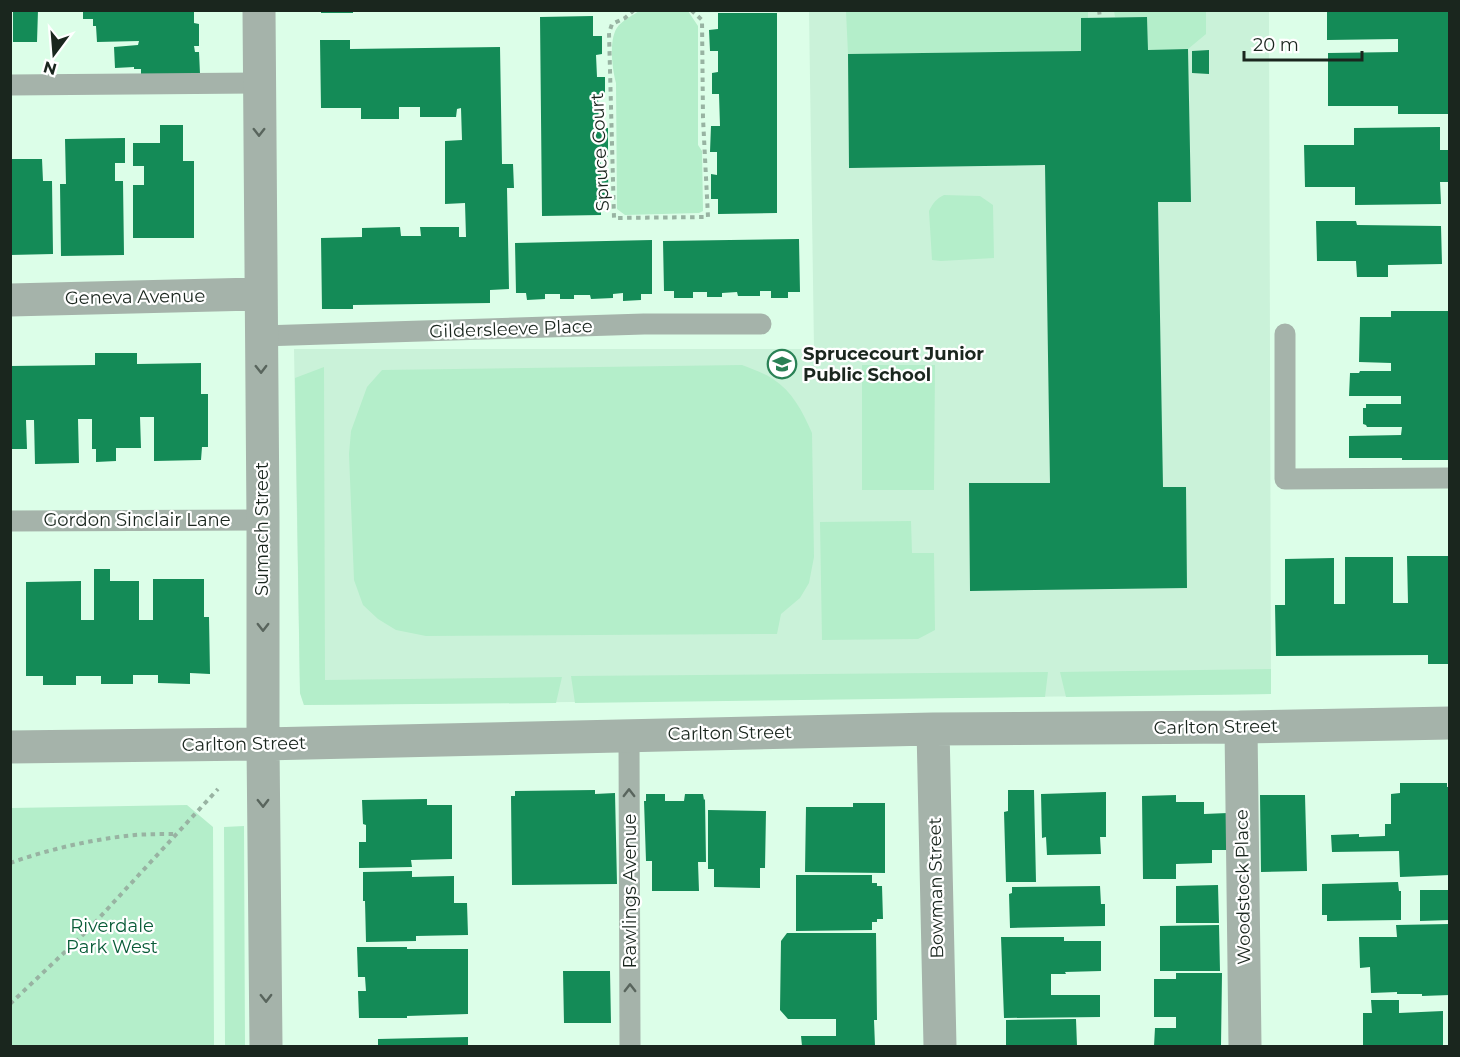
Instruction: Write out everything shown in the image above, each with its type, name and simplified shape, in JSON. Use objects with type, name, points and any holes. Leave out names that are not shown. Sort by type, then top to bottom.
[{"type":"street","name":"Sumach Street","points":[[259,10],[263,520],[262,744],[266,1047]]},
{"type":"street","name":"Geneva Avenue","points":[[10,300],[260,294]]},
{"type":"street","name":"Carlton Street","points":[[10,747],[262,744],[933,729],[1449,723]]},
{"type":"street","name":"Woodstock Place","points":[[1241,727],[1245,1047]]},
{"type":"street","name":"Bowman Street","points":[[933,729],[940,1047]]},
{"type":"lane","points":[[10,85],[259,83]]},
{"type":"lane","name":"Gildersleeve Place","points":[[261,336],[632,325],[761,324]]},
{"type":"lane","points":[[1285,334],[1285,479],[1449,478]]},
{"type":"lane","name":"Gordon Sinclair Lane","points":[[10,521],[263,520]]},
{"type":"lane","name":"Rawlings Avenue","points":[[629,736],[630,1047]]},
{"type":"path","name":"Spruce Court","points":[[634,10],[625,18],[612,24],[609,33],[614,218],[708,217],[703,118],[702,20],[691,10]]},
{"type":"path","points":[[1100,10],[1100,18]]},
{"type":"path","points":[[10,1004],[89,929],[218,789]]},
{"type":"path","points":[[10,863],[82,843],[135,835],[178,834]]},
{"type":"shaded area","name":"Sprucecourt Junior Public School","points":[[809,11],[1269,11],[1271,694],[304,705],[300,693],[294,349],[814,349]]},
{"type":"green space","points":[[1088,10],[1088,18],[1081,18],[1081,51],[848,54],[846,11]]},
{"type":"green space","points":[[639,11],[688,11],[698,26],[698,145],[702,151],[703,211],[699,213],[625,215],[617,209],[616,83],[612,45],[619,25]]},
{"type":"green space","points":[[1114,11],[1206,11],[1206,34],[1188,49],[1148,50],[1147,17],[1115,17]]},
{"type":"green space","points":[[944,195],[980,196],[993,205],[994,258],[932,260],[929,211],[935,201]]},
{"type":"green space","points":[[742,365],[780,384],[801,410],[812,433],[814,557],[809,583],[800,598],[781,614],[777,634],[426,636],[396,630],[378,619],[363,605],[354,580],[349,454],[351,431],[367,387],[382,370]]},
{"type":"green space","points":[[862,365],[935,365],[934,490],[862,490]]},
{"type":"green space","points":[[324,367],[325,680],[562,677],[556,703],[304,705],[300,693],[295,378]]},
{"type":"green space","points":[[911,521],[912,553],[934,553],[935,630],[918,639],[822,640],[820,522]]},
{"type":"green space","points":[[1271,669],[1271,694],[1066,697],[1060,672]]},
{"type":"green space","points":[[1048,672],[1045,697],[575,703],[571,676]]},
{"type":"green space","name":"Riverdale Park West","points":[[187,805],[213,827],[214,1046],[11,1046],[11,808]]},
{"type":"green space","points":[[244,826],[245,1046],[225,1046],[224,827]]},
{"type":"building","points":[[13,10],[38,10],[37,42],[13,42]]},
{"type":"building","points":[[83,10],[194,10],[194,23],[199,24],[199,46],[194,46],[195,52],[199,52],[200,74],[141,75],[141,69],[134,69],[134,67],[115,68],[114,47],[138,45],[139,41],[97,42],[93,19],[83,19]]},
{"type":"building","points":[[321,10],[353,10],[353,13],[321,13]]},
{"type":"building","points":[[1327,10],[1450,10],[1450,114],[1398,114],[1398,106],[1328,106],[1328,53],[1398,52],[1398,39],[1327,40]]},
{"type":"building","points":[[718,13],[777,13],[777,213],[718,214],[718,199],[711,199],[711,174],[717,175],[717,152],[710,152],[711,126],[720,126],[719,94],[712,94],[712,73],[718,72],[718,51],[710,51],[709,30],[718,29]]},
{"type":"building","points":[[593,16],[593,36],[602,36],[602,54],[596,55],[597,77],[605,77],[605,96],[598,96],[599,129],[608,128],[608,157],[601,157],[601,177],[608,177],[609,201],[601,202],[601,215],[542,216],[540,17]]},
{"type":"building","points":[[1147,17],[1148,50],[1188,49],[1191,202],[1158,202],[1163,487],[1186,487],[1187,588],[970,591],[969,483],[1050,483],[1045,165],[849,168],[848,54],[1081,51],[1081,18]]},
{"type":"building","points":[[320,40],[350,40],[350,49],[500,47],[502,164],[513,164],[514,188],[507,188],[509,289],[490,290],[490,303],[353,305],[353,309],[322,309],[321,238],[362,237],[362,228],[400,227],[401,236],[421,236],[420,227],[459,227],[459,237],[466,237],[465,203],[445,204],[445,141],[462,140],[461,108],[457,109],[456,117],[420,117],[420,107],[399,107],[399,119],[361,119],[361,108],[321,108]]},
{"type":"building","points":[[1209,50],[1209,74],[1192,73],[1192,51]]},
{"type":"building","points":[[160,125],[183,125],[183,161],[194,161],[194,238],[133,238],[133,185],[144,185],[144,166],[133,166],[133,143],[160,143]]},
{"type":"building","points":[[1440,127],[1440,150],[1450,150],[1450,182],[1440,182],[1441,204],[1355,205],[1355,187],[1305,187],[1304,145],[1354,145],[1354,128]]},
{"type":"building","points":[[125,138],[125,163],[115,163],[115,181],[123,181],[124,255],[61,256],[60,184],[66,184],[65,139]]},
{"type":"building","points":[[10,159],[42,159],[43,181],[52,181],[53,254],[10,255]]},
{"type":"building","points":[[1316,221],[1356,221],[1357,225],[1441,226],[1442,264],[1388,265],[1388,277],[1357,277],[1356,261],[1317,261]]},
{"type":"building","points":[[799,239],[800,292],[788,292],[788,298],[771,298],[771,291],[760,291],[760,296],[738,296],[737,292],[722,293],[722,297],[707,297],[707,292],[693,292],[693,298],[674,298],[674,291],[664,291],[663,241]]},
{"type":"building","points":[[652,240],[652,294],[641,294],[641,300],[623,301],[623,293],[613,294],[613,298],[591,299],[590,295],[574,295],[574,299],[560,299],[560,294],[545,294],[545,299],[527,300],[526,293],[516,293],[515,243]]},
{"type":"building","points":[[1391,311],[1450,311],[1450,460],[1349,458],[1349,436],[1401,435],[1402,427],[1367,427],[1363,424],[1363,408],[1366,408],[1366,404],[1401,404],[1401,396],[1349,396],[1350,373],[1391,371],[1391,363],[1359,362],[1360,317],[1391,317]]},
{"type":"building","points":[[95,353],[137,353],[137,364],[201,363],[201,394],[208,394],[208,447],[202,447],[201,460],[154,461],[154,417],[140,417],[141,448],[116,448],[116,461],[96,462],[96,449],[92,449],[92,419],[78,419],[79,463],[35,464],[34,420],[26,420],[27,449],[10,449],[10,366],[95,365]]},
{"type":"building","points":[[1407,556],[1450,556],[1450,664],[1428,664],[1428,655],[1276,656],[1275,605],[1285,605],[1285,559],[1334,558],[1334,604],[1345,604],[1345,557],[1393,557],[1393,603],[1408,603]]},
{"type":"building","points":[[94,569],[110,569],[110,581],[139,581],[139,620],[153,620],[153,579],[204,579],[204,617],[209,617],[210,674],[190,673],[190,684],[158,683],[158,675],[133,675],[133,684],[101,684],[101,676],[76,676],[76,685],[43,685],[43,676],[26,676],[26,582],[81,581],[81,620],[94,620]]},
{"type":"building","points":[[1400,783],[1447,783],[1447,787],[1450,787],[1450,875],[1400,877],[1399,851],[1332,852],[1331,835],[1385,836],[1385,824],[1391,824],[1391,794],[1400,793]]},
{"type":"building","points":[[595,790],[595,794],[615,793],[617,884],[512,885],[511,796],[515,796],[515,791]]},
{"type":"building","points":[[1008,790],[1034,790],[1036,882],[1006,882],[1004,812],[1008,811]]},
{"type":"building","points":[[1106,792],[1106,837],[1100,837],[1101,854],[1047,855],[1046,837],[1042,838],[1041,794]]},
{"type":"building","points":[[646,794],[665,794],[665,801],[684,801],[685,794],[703,794],[706,862],[698,862],[699,891],[652,891],[652,861],[646,861],[644,801],[646,801]]},
{"type":"building","points":[[1176,795],[1176,802],[1204,802],[1204,814],[1228,813],[1229,850],[1212,850],[1212,863],[1176,864],[1176,879],[1143,879],[1142,796]]},
{"type":"building","points":[[1260,795],[1305,795],[1307,871],[1261,872]]},
{"type":"building","points":[[427,799],[427,805],[452,805],[452,859],[411,860],[412,867],[359,868],[359,842],[366,842],[362,800]]},
{"type":"building","points":[[853,803],[885,803],[885,873],[805,872],[806,807],[853,807]]},
{"type":"building","points":[[708,810],[766,811],[765,868],[760,868],[760,888],[714,887],[714,869],[708,869]]},
{"type":"building","points":[[412,871],[412,877],[454,876],[454,903],[467,903],[468,935],[416,936],[416,941],[366,942],[363,872]]},
{"type":"building","points":[[796,875],[872,875],[872,883],[882,886],[883,919],[872,922],[872,930],[796,931]]},
{"type":"building","points":[[1398,882],[1399,891],[1401,891],[1401,920],[1327,921],[1327,915],[1322,915],[1322,884]]},
{"type":"building","points":[[1218,885],[1219,923],[1176,923],[1176,886]]},
{"type":"building","points":[[1100,886],[1101,904],[1105,904],[1105,926],[1010,928],[1009,894],[1012,893],[1012,887]]},
{"type":"building","points":[[1420,890],[1450,890],[1450,920],[1420,921]]},
{"type":"building","points":[[1450,924],[1450,995],[1371,993],[1370,967],[1360,968],[1359,937],[1397,937],[1396,925]]},
{"type":"building","points":[[1219,925],[1220,971],[1160,971],[1160,926]]},
{"type":"building","points":[[787,933],[876,933],[875,1046],[802,1046],[801,1036],[836,1036],[836,1019],[788,1019],[780,1010],[781,941]]},
{"type":"building","points":[[1001,937],[1064,937],[1064,941],[1101,941],[1101,971],[1051,974],[1051,995],[1100,995],[1100,1017],[1004,1018]]},
{"type":"building","points":[[357,947],[468,949],[468,1014],[359,1018],[358,991],[366,991],[365,977],[358,977]]},
{"type":"building","points":[[563,971],[610,971],[611,1023],[564,1023]]},
{"type":"building","points":[[1176,973],[1222,973],[1221,1046],[1154,1046],[1155,1028],[1176,1028],[1176,1017],[1154,1017],[1154,979],[1176,979]]},
{"type":"building","points":[[1371,1000],[1399,1000],[1399,1013],[1443,1011],[1443,1046],[1363,1046],[1363,1013],[1372,1013]]},
{"type":"building","points":[[1076,1019],[1077,1046],[1006,1046],[1006,1020]]},
{"type":"building","points":[[468,1037],[468,1046],[378,1046],[378,1039]]},
{"type":"place","name":"Sprucecourt Junior Public School","points":[[782,364]]}]
